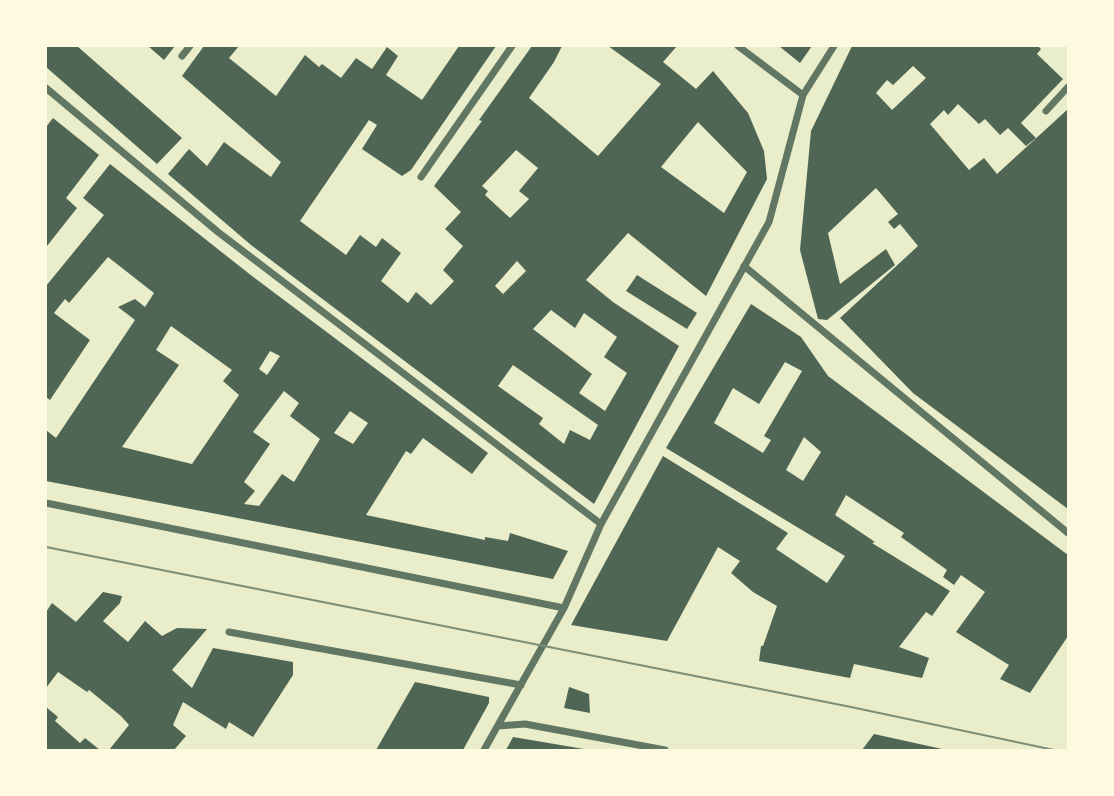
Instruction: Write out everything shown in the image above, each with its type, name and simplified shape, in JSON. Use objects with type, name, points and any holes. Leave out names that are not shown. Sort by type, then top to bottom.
[{"type":"street","points":[[182,56],[190,46]]},
{"type":"street","points":[[421,177],[512,46]]},
{"type":"street","points":[[738,46],[803,95]]},
{"type":"street","points":[[484,751],[564,608],[601,524],[769,222],[803,95],[834,46]]},
{"type":"street","points":[[1046,111],[1069,87]]},
{"type":"street","points":[[46,88],[218,232],[601,524]]},
{"type":"street","points":[[744,266],[1068,533]]},
{"type":"street","points":[[46,503],[564,608]]},
{"type":"street","points":[[229,632],[521,685]]},
{"type":"street","points":[[498,726],[525,724],[665,751]]},
{"type":"building","points":[[46,46],[77,46],[182,138],[157,164],[46,67]]},
{"type":"building","points":[[148,46],[175,46],[164,60]]},
{"type":"building","points":[[204,46],[239,46],[229,58],[276,96],[305,55],[319,67],[322,64],[341,78],[356,58],[372,69],[387,47],[398,56],[386,75],[422,100],[459,46],[496,46],[411,170],[402,176],[362,149],[377,125],[369,120],[300,221],[346,255],[360,235],[376,247],[382,238],[401,253],[381,281],[408,303],[416,292],[431,305],[454,281],[443,270],[463,246],[445,229],[461,212],[434,186],[532,46],[562,46],[529,98],[598,156],[661,84],[608,46],[677,46],[663,62],[696,89],[713,71],[748,113],[764,151],[767,179],[706,296],[628,233],[586,280],[613,302],[679,346],[594,504],[251,245],[168,174],[189,149],[207,166],[224,142],[271,177],[281,162],[182,76]],"holes":[[[698,122],[747,172],[724,213],[661,167]],[[516,150],[538,168],[519,191],[529,199],[510,218],[485,195],[488,191],[482,186]],[[517,261],[526,271],[503,294],[495,286]],[[551,310],[575,328],[584,313],[617,337],[604,357],[627,373],[605,411],[579,393],[592,374],[533,329]],[[513,365],[598,425],[590,440],[570,430],[564,444],[539,424],[543,418],[498,386]]]},
{"type":"building","points":[[779,46],[812,46],[800,63]]},
{"type":"building","points":[[852,46],[1038,46],[1041,49],[1037,54],[1063,79],[1021,123],[1036,138],[1026,146],[1008,128],[1000,135],[985,119],[979,124],[958,104],[948,115],[944,110],[930,124],[969,170],[984,158],[997,174],[1068,109],[1068,509],[913,393],[840,318],[918,246],[900,224],[894,229],[888,222],[898,214],[876,188],[828,233],[840,284],[886,249],[895,265],[827,320],[818,319],[800,250],[811,131]],"holes":[[[913,66],[926,78],[892,110],[876,93],[887,80],[893,85]]]},
{"type":"building","points":[[53,118],[99,155],[66,198],[77,208],[47,246],[46,127]]},
{"type":"building","points":[[110,164],[252,276],[488,453],[472,474],[423,438],[411,454],[406,451],[366,515],[485,540],[485,537],[508,541],[510,533],[568,551],[553,579],[46,481],[46,430],[56,438],[135,320],[118,307],[135,299],[145,307],[154,293],[108,257],[69,303],[65,299],[54,313],[90,340],[50,400],[46,397],[46,286],[104,215],[83,198]],"holes":[[[171,326],[232,370],[223,381],[239,395],[192,464],[122,447],[179,365],[156,350]],[[270,351],[280,356],[267,375],[259,369]],[[284,391],[299,403],[290,416],[320,439],[294,482],[282,474],[259,506],[244,504],[255,491],[244,482],[270,444],[253,432]],[[350,411],[368,423],[353,444],[334,433]]]},
{"type":"building","points":[[637,275],[697,313],[687,329],[626,291]]},
{"type":"building","points":[[751,304],[801,337],[828,376],[1068,555],[1068,636],[1030,693],[1000,679],[1009,665],[956,632],[985,592],[961,575],[954,585],[943,577],[947,570],[901,537],[904,533],[846,495],[835,515],[875,542],[872,543],[950,591],[932,616],[926,612],[899,647],[929,658],[922,678],[854,664],[850,678],[759,661],[761,646],[777,606],[753,592],[731,573],[740,561],[718,547],[667,641],[571,625],[663,456],[788,533],[776,549],[827,583],[845,556],[666,448]],"holes":[[[785,362],[802,371],[764,436],[771,440],[763,453],[714,423],[733,388],[759,404]],[[804,437],[821,452],[803,481],[786,470]]]},
{"type":"building","points":[[103,592],[122,596],[120,603],[103,621],[128,642],[145,621],[162,636],[177,628],[207,629],[172,670],[192,688],[213,648],[293,662],[293,675],[253,737],[229,722],[226,729],[183,702],[173,725],[186,736],[174,750],[109,750],[129,725],[121,716],[89,690],[87,692],[58,672],[46,688],[46,612],[52,603],[76,622]]},
{"type":"building","points":[[415,682],[489,697],[489,703],[463,750],[376,750]]},
{"type":"building","points":[[569,687],[589,694],[590,713],[564,708]]},
{"type":"building","points":[[46,707],[58,717],[55,721],[80,743],[85,738],[100,750],[46,750]]},
{"type":"building","points":[[874,734],[942,749],[942,750],[862,750]]},
{"type":"building","points":[[513,737],[584,749],[584,750],[506,750]]},
{"type":"tram line","points":[[46,547],[1054,750]]}]
